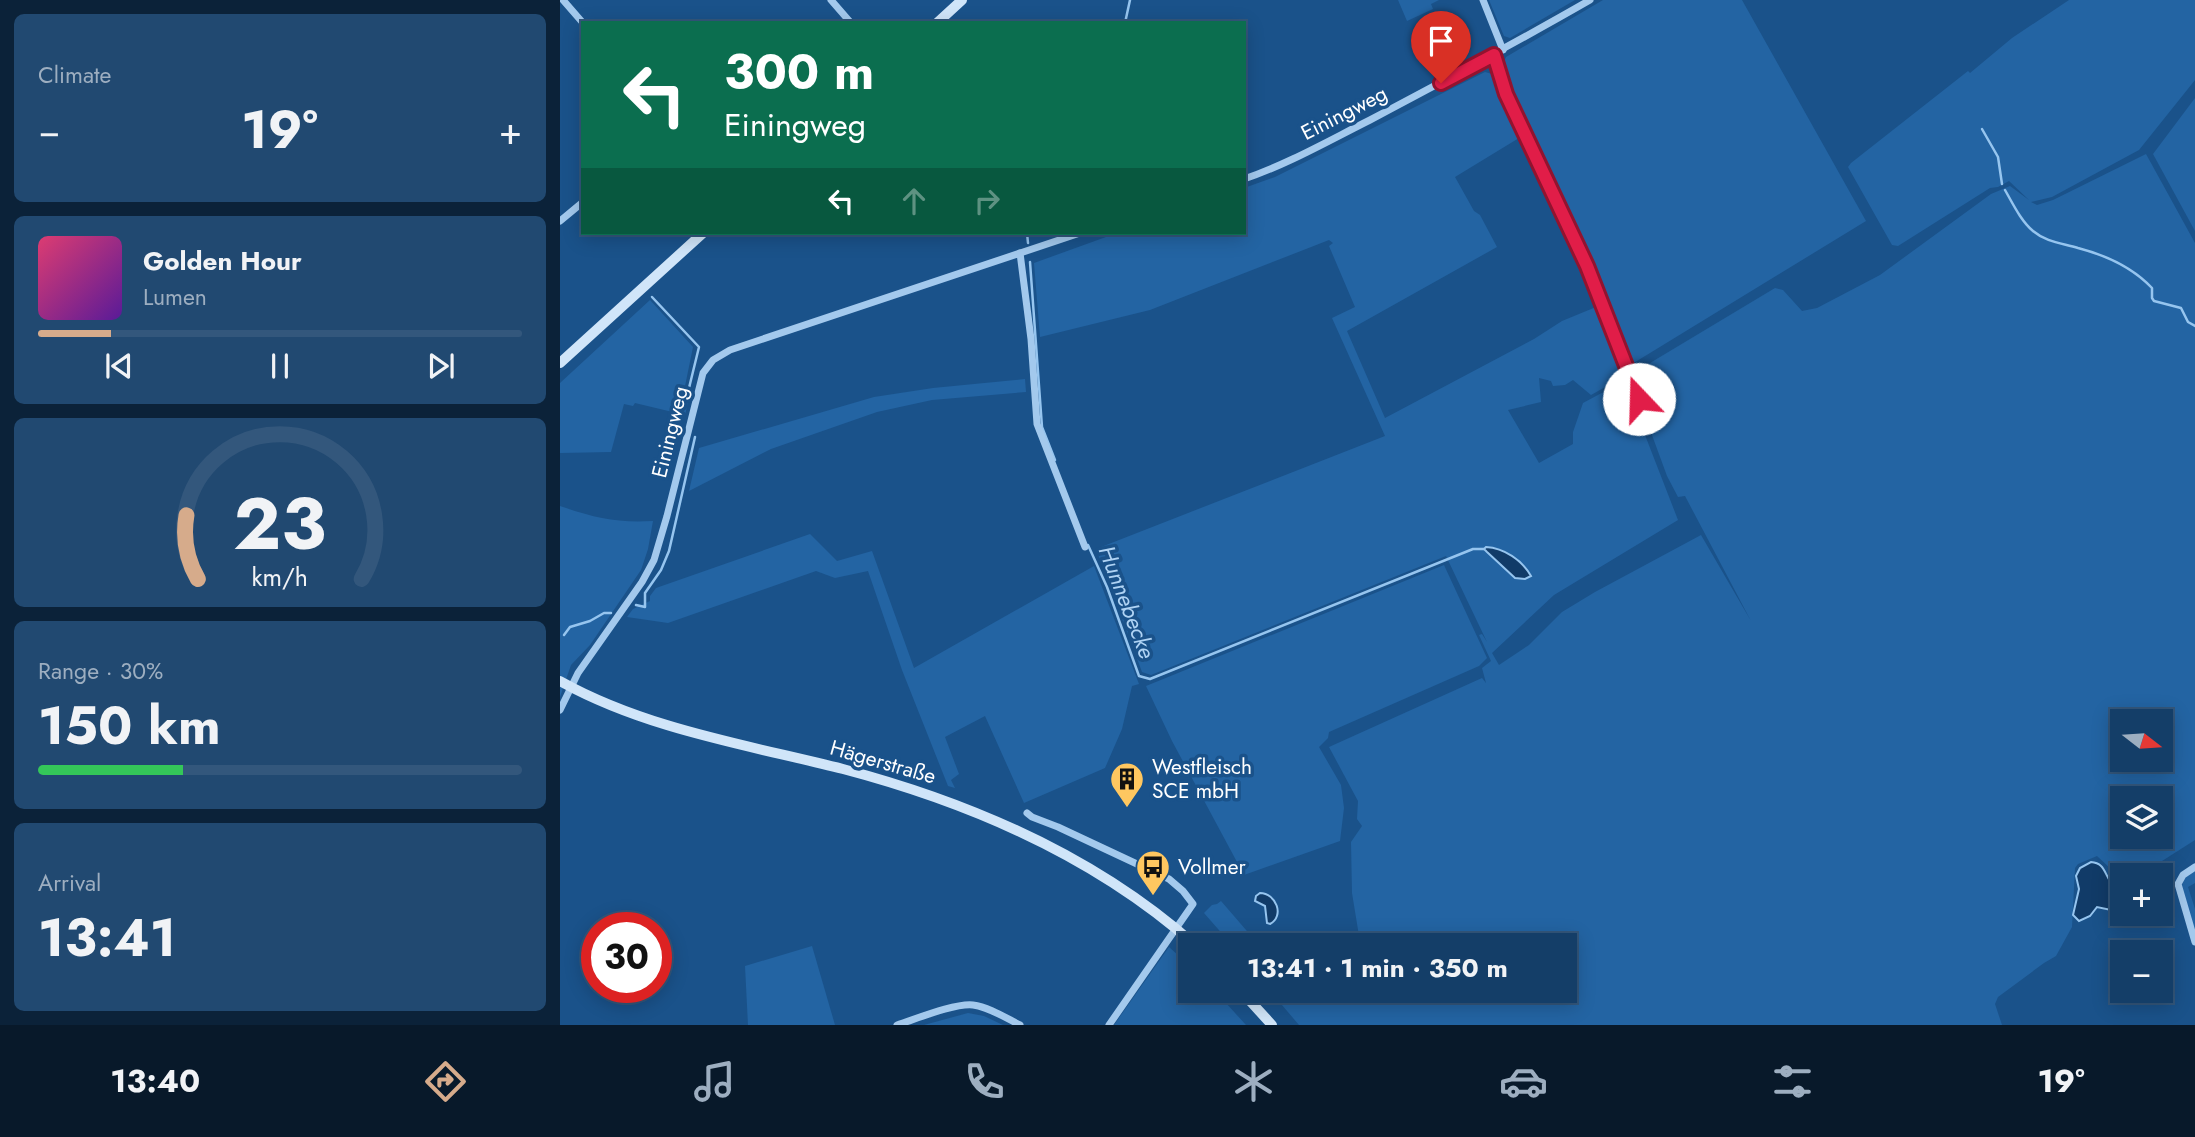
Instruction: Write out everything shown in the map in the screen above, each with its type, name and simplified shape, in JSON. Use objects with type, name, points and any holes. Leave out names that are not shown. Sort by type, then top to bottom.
[{"type":"main road","points":[[939,21],[962,0]]},
{"type":"main road","points":[[560,363],[701,235]]},
{"type":"main road","name":"Hägerstraße","points":[[560,681],[644,717],[872,777],[970,810],[1079,861],[1135,896],[1181,933]]},
{"type":"main road","points":[[1252,1003],[1272,1025]]},
{"type":"street","points":[[563,0],[581,21]]},
{"type":"street","points":[[831,0],[849,21]]},
{"type":"street","points":[[1483,0],[1503,50]]},
{"type":"street","name":"Einingweg","points":[[1246,178],[1275,169],[1494,55],[1590,0]]},
{"type":"street","points":[[1494,55],[1506,94],[1587,266],[1639,399]]},
{"type":"street","points":[[560,221],[581,203]]},
{"type":"street","name":"Einingweg","points":[[560,710],[578,673],[642,582],[654,560],[703,373],[713,360],[730,350],[1074,235]]},
{"type":"street","points":[[1020,253],[1031,339],[1037,424],[1085,547]]},
{"type":"street","points":[[1027,813],[1169,878],[1193,904],[1109,1025]]},
{"type":"street","points":[[2195,867],[2183,875],[2178,884],[2195,942]]},
{"type":"street","points":[[897,1025],[967,1005],[986,1009],[1020,1025]]},
{"type":"shaded area","points":[[1398,0],[1439,0],[1431,4],[1433,9],[1407,21]]},
{"type":"shaded area","points":[[1489,0],[1575,0],[1510,38],[1504,36]]},
{"type":"shaded area","points":[[1603,0],[1742,0],[1866,221],[1632,364],[1589,254],[1507,82],[1503,64],[1506,57]]},
{"type":"shaded area","points":[[2069,0],[2195,0],[2195,80],[2139,150],[2052,197],[2031,202],[2037,205],[2053,200],[2146,154],[2195,243],[2195,840],[2159,863],[2110,863],[2110,868],[2097,856],[2078,864],[2075,868],[2072,927],[2056,956],[1998,997],[1995,1004],[2002,1025],[1299,1025],[1280,1003],[1577,1003],[1577,933],[1359,933],[1352,893],[1351,842],[1362,826],[1357,819],[1358,801],[1329,747],[1482,678],[1486,683],[1482,668],[1491,661],[1479,635],[1482,634],[1487,642],[1446,556],[1151,675],[1142,672],[1096,549],[1385,436],[1332,318],[1355,307],[1329,246],[1333,243],[1329,240],[1150,310],[1040,337],[1034,263],[1111,235],[1246,235],[1246,187],[1275,177],[1485,72],[1492,74],[1519,138],[1455,177],[1497,247],[1347,331],[1385,418],[1534,339],[1562,321],[1596,307],[1623,377],[1591,395],[1573,380],[1565,385],[1553,386],[1551,381],[1539,378],[1541,402],[1508,410],[1539,463],[1573,444],[1573,432],[1583,403],[1624,381],[1678,520],[1554,595],[1492,653],[1499,665],[1529,645],[1562,612],[1701,535],[1751,621],[1685,496],[1678,497],[1667,476],[1630,375],[1775,288],[1783,290],[1802,311],[1817,308],[1880,275],[1991,194],[2010,186],[2029,200],[2009,181],[1990,188],[1898,246],[1892,245],[1848,167],[1968,71],[1970,73],[2012,38]],"holes":[[[1486,547],[1502,551],[1519,561],[1525,579],[1516,578],[1487,552]]]},
{"type":"shaded area","points":[[2195,98],[2195,231],[2153,154]]},
{"type":"shaded area","points":[[650,300],[693,347],[683,396],[689,398],[685,415],[635,403],[633,406],[624,404],[611,452],[560,453],[560,383]]},
{"type":"shaded area","points":[[1025,379],[1026,392],[932,400],[877,412],[771,449],[689,491],[699,448],[874,397]]},
{"type":"shaded area","points":[[560,506],[606,519],[653,521],[641,570],[590,645],[571,665],[560,697]]},
{"type":"shaded area","points":[[810,534],[837,561],[872,551],[914,668],[1094,566],[1139,684],[1132,686],[1122,729],[1105,768],[1024,803],[985,716],[945,737],[959,774],[951,780],[955,788],[948,786],[902,670],[868,571],[835,578],[816,571],[668,623],[627,617],[633,609],[650,601],[656,588]]},
{"type":"shaded area","points":[[1486,547],[1512,556],[1531,576],[1525,579],[1515,578],[1484,549]]},
{"type":"shaded area","points":[[1444,565],[1487,658],[1479,666],[1329,732],[1328,738],[1319,747],[1341,785],[1344,808],[1340,841],[1244,875],[1172,741],[1146,686]]},
{"type":"shaded area","points":[[2091,862],[2101,866],[2110,880],[2110,910],[2097,907],[2090,916],[2079,921],[2073,915],[2079,889],[2076,876],[2080,868]]},
{"type":"shaded area","points":[[2195,869],[2195,883],[2188,887],[2195,909],[2195,934],[2181,889],[2184,878]]},
{"type":"shaded area","points":[[1260,893],[1270,897],[1277,906],[1277,916],[1270,924],[1267,923],[1265,906],[1255,901]]},
{"type":"shaded area","points":[[1221,901],[1249,933],[1222,933],[1204,913]]},
{"type":"shaded area","points":[[812,946],[835,1025],[748,1025],[745,966]]},
{"type":"shaded area","points":[[1169,947],[1178,955],[1178,1003],[1226,1003],[1246,1025],[1114,1025]]},
{"type":"shaded area","points":[[968,1013],[984,1016],[1003,1025],[924,1025]]},
{"type":"waterway","name":"Hunnebecke","points":[[1125,21],[1130,0]]},
{"type":"waterway","points":[[1982,129],[1998,157],[2002,184]]},
{"type":"waterway","points":[[2005,190],[2021,217],[2038,235],[2098,254],[2127,268],[2152,288],[2154,301],[2181,308],[2188,322],[2195,326]]},
{"type":"waterway","name":"Hunnebecke","points":[[1027,235],[1028,243]]},
{"type":"waterway","name":"Hunnebecke","points":[[1030,262],[1042,427],[1055,460]]},
{"type":"waterway","points":[[652,297],[699,347],[689,388],[691,394]]},
{"type":"waterway","points":[[636,605],[645,607],[645,593],[661,570],[669,551],[695,437]]},
{"type":"waterway","name":"Hunnebecke","points":[[1088,545],[1107,587],[1139,676],[1150,679],[1473,549],[1484,549]]},
{"type":"waterway","points":[[564,635],[570,627],[604,613],[611,613]]},
{"type":"place","name":"Westfleisch SCE mbH","points":[[1127,809]]},
{"type":"place","name":"Vollmer","points":[[1153,897]]},
{"type":"route","points":[[1441,83],[1494,55],[1506,94],[1587,266],[1639,399]]}]
